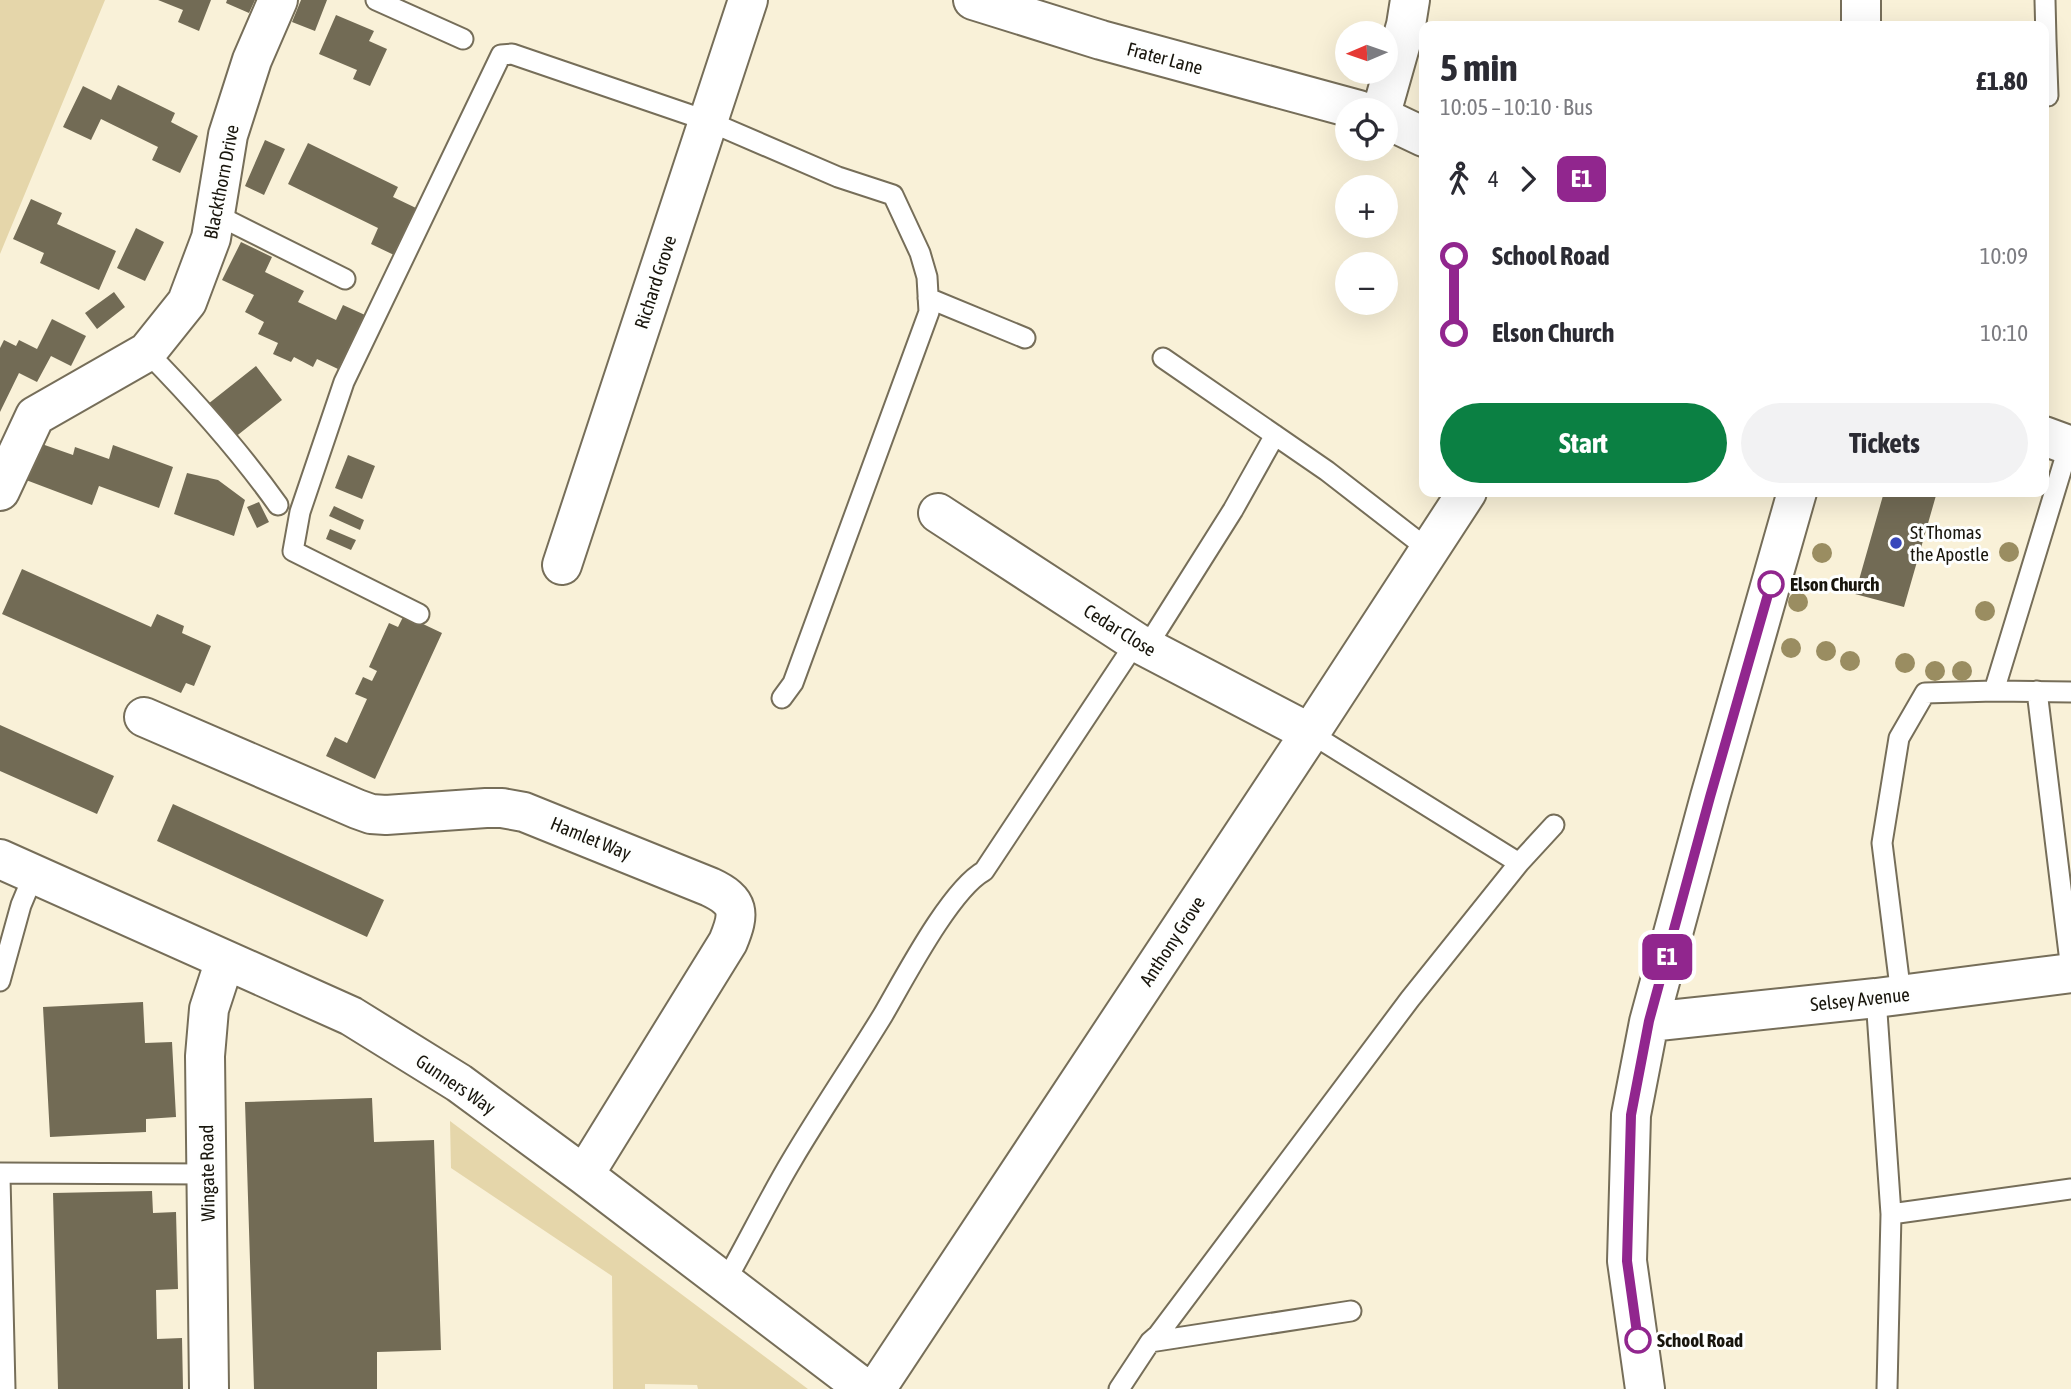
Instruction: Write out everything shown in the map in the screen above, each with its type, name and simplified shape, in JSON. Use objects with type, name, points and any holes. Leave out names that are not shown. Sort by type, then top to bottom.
[{"type":"street","name":"Blackthorn Drive","points":[[0,491],[35,416],[147,352],[187,302],[211,238],[228,135],[252,60],[278,0]]},
{"type":"street","name":"Richard Grove","points":[[562,565],[748,0]]},
{"type":"street","name":"Frater Lane","points":[[973,0],[1101,40],[1335,103]]},
{"type":"street","points":[[1385,98],[1406,25],[1410,0]]},
{"type":"street","points":[[1861,0],[1861,21]]},
{"type":"street","points":[[1398,125],[1419,135]]},
{"type":"street","name":"Anthony Grove","points":[[876,1389],[1463,497]]},
{"type":"street","points":[[1645,1389],[1627,1261],[1631,1115],[1649,1021],[1796,497]]},
{"type":"street","name":"Cedar Close","points":[[938,513],[1141,645],[1310,733]]},
{"type":"street","name":"Hamlet Way","points":[[144,717],[371,814],[486,808],[524,812],[710,887],[725,894],[733,902],[736,914],[728,942],[584,1175]]},
{"type":"street","name":"Gunners Way","points":[[17,867],[351,1016],[459,1083],[865,1389]]},
{"type":"street","name":"Wingate Road","points":[[209,1389],[205,1056],[209,1009],[225,960]]},
{"type":"street","name":"Selsey Avenue","points":[[1649,1021],[1889,996],[2071,972]]},
{"type":"lane","points":[[376,0],[463,39]]},
{"type":"lane","points":[[2045,0],[2045,21]]},
{"type":"lane","points":[[419,614],[293,551],[300,512],[344,382],[501,55],[512,54],[708,121],[838,177],[892,195],[920,254],[927,277],[929,312],[793,683],[782,698]]},
{"type":"lane","points":[[215,214],[345,279]]},
{"type":"lane","points":[[928,298],[1025,338]]},
{"type":"lane","points":[[147,352],[194,401],[260,479],[278,505]]},
{"type":"lane","points":[[1163,358],[1327,471],[1429,550]]},
{"type":"lane","points":[[725,1282],[793,1158],[843,1081],[929,937],[972,878],[984,872],[1141,645],[1233,510],[1275,435]]},
{"type":"lane","points":[[2049,487],[2061,443]]},
{"type":"lane","points":[[1994,691],[2046,497]]},
{"type":"lane","points":[[2037,691],[2071,972]]},
{"type":"lane","points":[[1887,1389],[1891,1214],[1889,996],[1882,843],[1899,738],[1925,693],[2071,692]]},
{"type":"lane","points":[[1310,733],[1519,863]]},
{"type":"lane","points":[[1119,1389],[1150,1342],[1158,1335],[1410,999],[1519,863],[1553,825]]},
{"type":"lane","points":[[0,981],[20,905],[17,867]]},
{"type":"lane","points":[[5,1389],[0,1175],[207,1174]]},
{"type":"lane","points":[[1891,1214],[2071,1189]]},
{"type":"lane","points":[[1150,1342],[1351,1311]]},
{"type":"shaded area","points":[[0,0],[105,0],[0,254]]},
{"type":"shaded area","points":[[450,1121],[808,1389],[698,1389],[697,1385],[645,1384],[645,1389],[613,1389],[612,1276],[451,1168]]},
{"type":"building","points":[[158,0],[211,0],[199,31],[178,22],[183,10]]},
{"type":"building","points":[[227,0],[255,0],[249,13],[226,3]]},
{"type":"building","points":[[301,0],[327,0],[315,31],[292,22]]},
{"type":"building","points":[[336,15],[374,31],[369,41],[387,49],[370,86],[353,79],[357,70],[319,54]]},
{"type":"building","points":[[118,85],[175,113],[171,122],[198,136],[180,173],[152,160],[158,147],[101,119],[91,140],[63,127],[83,86],[111,100]]},
{"type":"building","points":[[265,140],[285,149],[264,195],[245,186]]},
{"type":"building","points":[[308,143],[398,187],[393,197],[416,208],[394,255],[371,244],[378,228],[288,184]]},
{"type":"building","points":[[31,199],[62,213],[57,224],[116,251],[99,290],[40,263],[44,253],[13,239]]},
{"type":"building","points":[[136,228],[164,242],[145,281],[117,268]]},
{"type":"building","points":[[241,242],[272,257],[265,272],[304,291],[298,302],[336,320],[343,305],[365,315],[338,369],[317,359],[313,367],[294,357],[291,362],[273,354],[278,343],[258,334],[264,322],[245,312],[254,295],[222,280]]},
{"type":"building","points":[[114,292],[125,307],[97,329],[85,313]]},
{"type":"building","points":[[52,319],[86,336],[71,366],[51,356],[37,382],[19,373],[0,412],[0,348],[4,340],[16,346],[19,340],[37,349]]},
{"type":"building","points":[[256,366],[282,400],[234,438],[208,404]]},
{"type":"building","points":[[39,443],[73,455],[75,447],[109,459],[113,445],[173,467],[159,508],[99,486],[92,505],[26,480]]},
{"type":"building","points":[[348,455],[375,466],[362,499],[335,488]]},
{"type":"building","points":[[187,473],[218,480],[245,500],[234,536],[174,514]]},
{"type":"building","name":"St Thomas the Apostle","points":[[1883,497],[1936,497],[1904,607],[1855,594]]},
{"type":"building","points":[[259,502],[269,522],[257,528],[247,507]]},
{"type":"building","points":[[334,506],[364,520],[360,530],[329,516]]},
{"type":"building","points":[[330,529],[356,540],[351,550],[326,539]]},
{"type":"building","points":[[22,569],[151,627],[157,614],[184,626],[182,633],[211,646],[194,686],[186,683],[181,693],[2,614]]},
{"type":"building","points":[[404,615],[442,633],[375,779],[326,756],[335,737],[347,743],[367,699],[355,694],[363,677],[372,681],[377,671],[369,667],[389,623],[398,627]]},
{"type":"building","points":[[0,725],[114,776],[97,814],[0,771]]},
{"type":"building","points":[[173,804],[384,900],[367,937],[157,841]]},
{"type":"building","points":[[143,1002],[145,1043],[172,1042],[176,1117],[146,1119],[146,1132],[50,1137],[43,1007]]},
{"type":"building","points":[[372,1098],[374,1142],[434,1140],[441,1350],[377,1352],[377,1389],[254,1389],[245,1102]]},
{"type":"building","points":[[152,1191],[153,1213],[176,1212],[178,1289],[156,1290],[157,1339],[182,1338],[183,1389],[58,1389],[53,1193]]},
{"type":"bus line","name":"E1","points":[[1638,1340],[1627,1261],[1631,1115],[1649,1021],[1771,584]]},
{"type":"place","name":"St Thomas the Apostle","points":[[1896,543]]},
{"type":"place","name":"Elson Church","points":[[1771,584]]},
{"type":"place","name":"School Road","points":[[1638,1340]]}]
